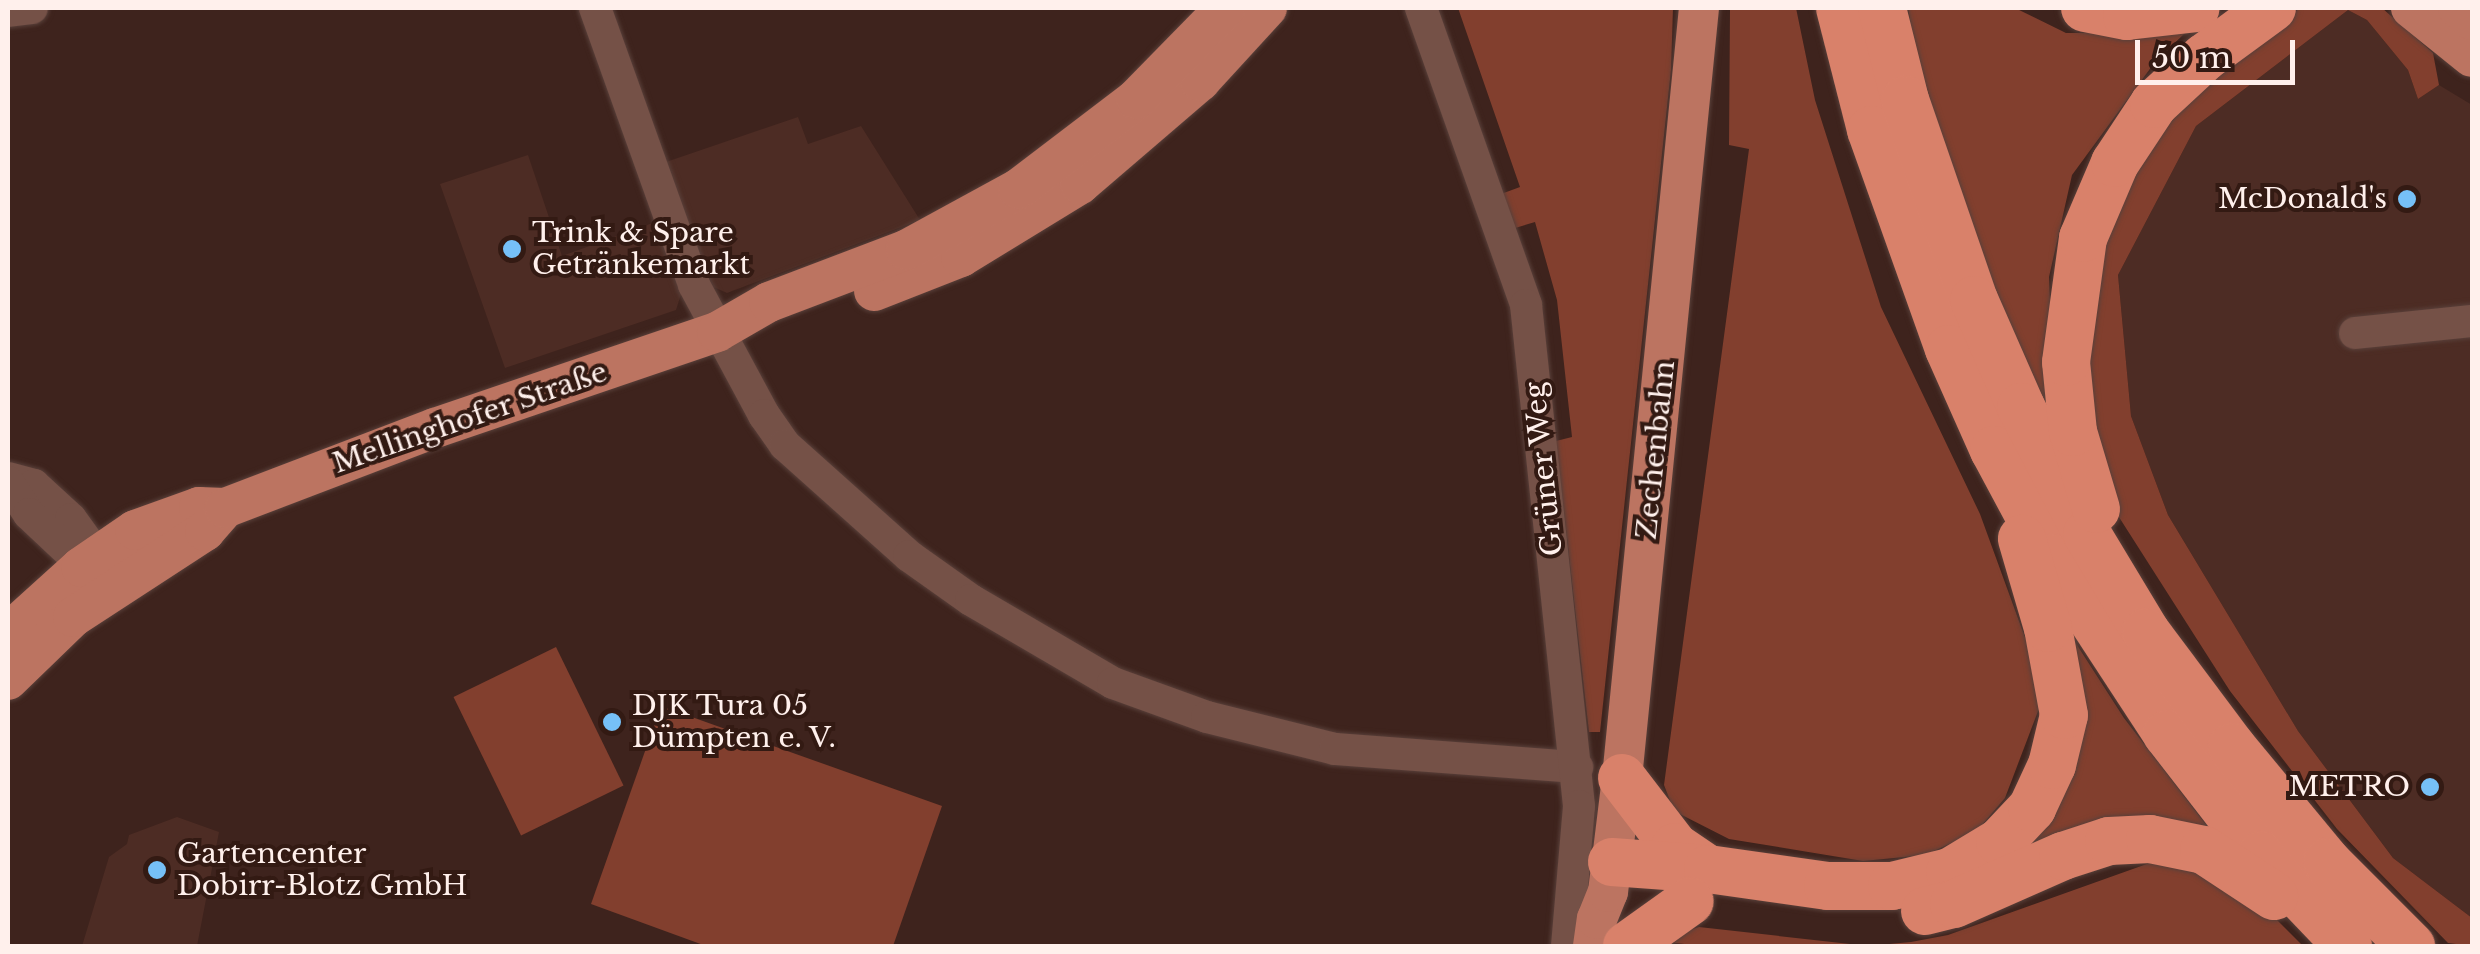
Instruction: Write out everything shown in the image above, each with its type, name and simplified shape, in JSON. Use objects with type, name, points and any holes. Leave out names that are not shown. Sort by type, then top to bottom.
[{"type":"highway","points":[[1610,877],[1699,885],[1892,886],[1950,872],[2000,842],[2032,808],[2052,765],[2064,715],[2048,628],[1994,450],[1907,240],[1871,130],[1840,8]]},
{"type":"highway","points":[[1882,8],[1906,100],[1974,300],[2055,476],[2146,632],[2232,747],[2327,862],[2411,946]]},
{"type":"highway","points":[[2085,8],[2127,16],[2196,8]]},
{"type":"highway","points":[[2146,632],[2093,501],[2074,432],[2066,362],[2083,238],[2115,164],[2154,104],[2205,57],[2272,8]]},
{"type":"highway","points":[[1994,450],[2052,558],[2167,734],[2261,854],[2348,946]]},
{"type":"highway","points":[[1599,773],[1675,847],[1699,885],[1860,919],[1906,915],[1954,904],[2078,851],[2109,842],[2150,839],[2204,850],[2242,871],[2338,946]]},
{"type":"highway","points":[[1627,946],[1699,885]]},
{"type":"main road","name":"Mellinghofer Straße","points":[[8,632],[96,570],[151,524],[198,507],[225,508],[435,428],[718,332],[768,302],[906,250],[1018,189],[1136,100],[1225,8]]},
{"type":"main road","name":"Mellinghofer Straße","points":[[718,332],[777,326],[890,285],[960,257],[1037,213],[1153,125],[1267,8]]},
{"type":"main road","name":"Zechenbahn","points":[[1614,946],[1616,924],[1599,773],[1699,8]]},
{"type":"main road","points":[[2411,8],[2472,57]]},
{"type":"main road","points":[[2458,8],[2472,20]]},
{"type":"main road","name":"Mellinghofer Straße","points":[[8,680],[59,630],[96,570]]},
{"type":"main road","name":"Zechenbahn","points":[[1594,946],[1597,919],[1610,877]]},
{"type":"street","points":[[8,12],[32,8]]},
{"type":"street","points":[[596,8],[694,285],[784,445],[845,502],[971,600],[1113,683],[1207,717],[1334,749],[1599,773]]},
{"type":"street","name":"Grüner Weg","points":[[1421,8],[1526,305],[1599,773],[1580,806],[1567,946]]},
{"type":"street","points":[[2355,333],[2472,321]]},
{"type":"street","points":[[8,480],[34,485],[71,519],[96,570]]},
{"type":"shaded area","points":[[1458,8],[1673,8],[1671,70],[1600,732],[1589,732],[1556,441],[1572,437],[1557,300],[1535,222],[1512,229],[1501,194],[1520,187]]},
{"type":"shaded area","points":[[1730,8],[1796,8],[1815,100],[1881,307],[1980,514],[2027,643],[2040,706],[2005,798],[1976,832],[1925,855],[1863,861],[1729,839],[1674,811],[1664,785],[1749,149],[1729,145]]},
{"type":"shaded area","points":[[1908,8],[2015,8],[2066,33],[2185,33],[2155,62],[2072,175],[2049,277],[2055,427],[1967,224],[1914,44]]},
{"type":"shaded area","points":[[2300,8],[2382,8],[2433,53],[2439,85],[2418,99],[2408,70],[2367,20],[2348,10],[2196,126],[2118,275],[2131,416],[2168,515],[2298,731],[2393,858],[2472,918],[2472,946],[2448,943],[2337,829],[2230,691],[2117,514],[2089,432],[2088,295],[2131,163],[2216,68]]},
{"type":"shaded area","points":[[2348,10],[2367,20],[2408,70],[2418,99],[2439,85],[2472,105],[2472,918],[2393,858],[2298,731],[2168,515],[2131,416],[2118,275],[2196,126]]},
{"type":"shaded area","points":[[798,117],[808,144],[861,126],[920,220],[727,293],[711,286],[666,162]]},
{"type":"shaded area","points":[[528,155],[562,256],[658,221],[683,288],[676,310],[505,368],[440,184]]},
{"type":"shaded area","points":[[2059,617],[2124,718],[2217,839],[2031,852],[2025,843]]},
{"type":"shaded area","points":[[556,647],[624,785],[521,835],[454,697]]},
{"type":"shaded area","points":[[661,706],[942,806],[893,946],[706,946],[591,904]]},
{"type":"shaded area","name":"Gartencenter Dobirr-Blotz GmbH","points":[[177,817],[219,832],[197,946],[82,946],[109,857],[127,844],[129,835]]},
{"type":"shaded area","points":[[2158,860],[2209,872],[2271,914],[2303,946],[1868,946],[1948,935]]},
{"type":"shaded area","points":[[1699,927],[1868,946],[1674,943],[1677,934]]},
{"type":"place","name":"McDonald's","points":[[2407,199]]},
{"type":"place","name":"Trink & Spare Getränkemarkt","points":[[512,249]]},
{"type":"place","name":"DJK Tura 05 Dümpten e. V.","points":[[612,722]]},
{"type":"place","name":"METRO","points":[[2430,787]]},
{"type":"place","name":"Gartencenter Dobirr-Blotz GmbH","points":[[157,870]]}]
